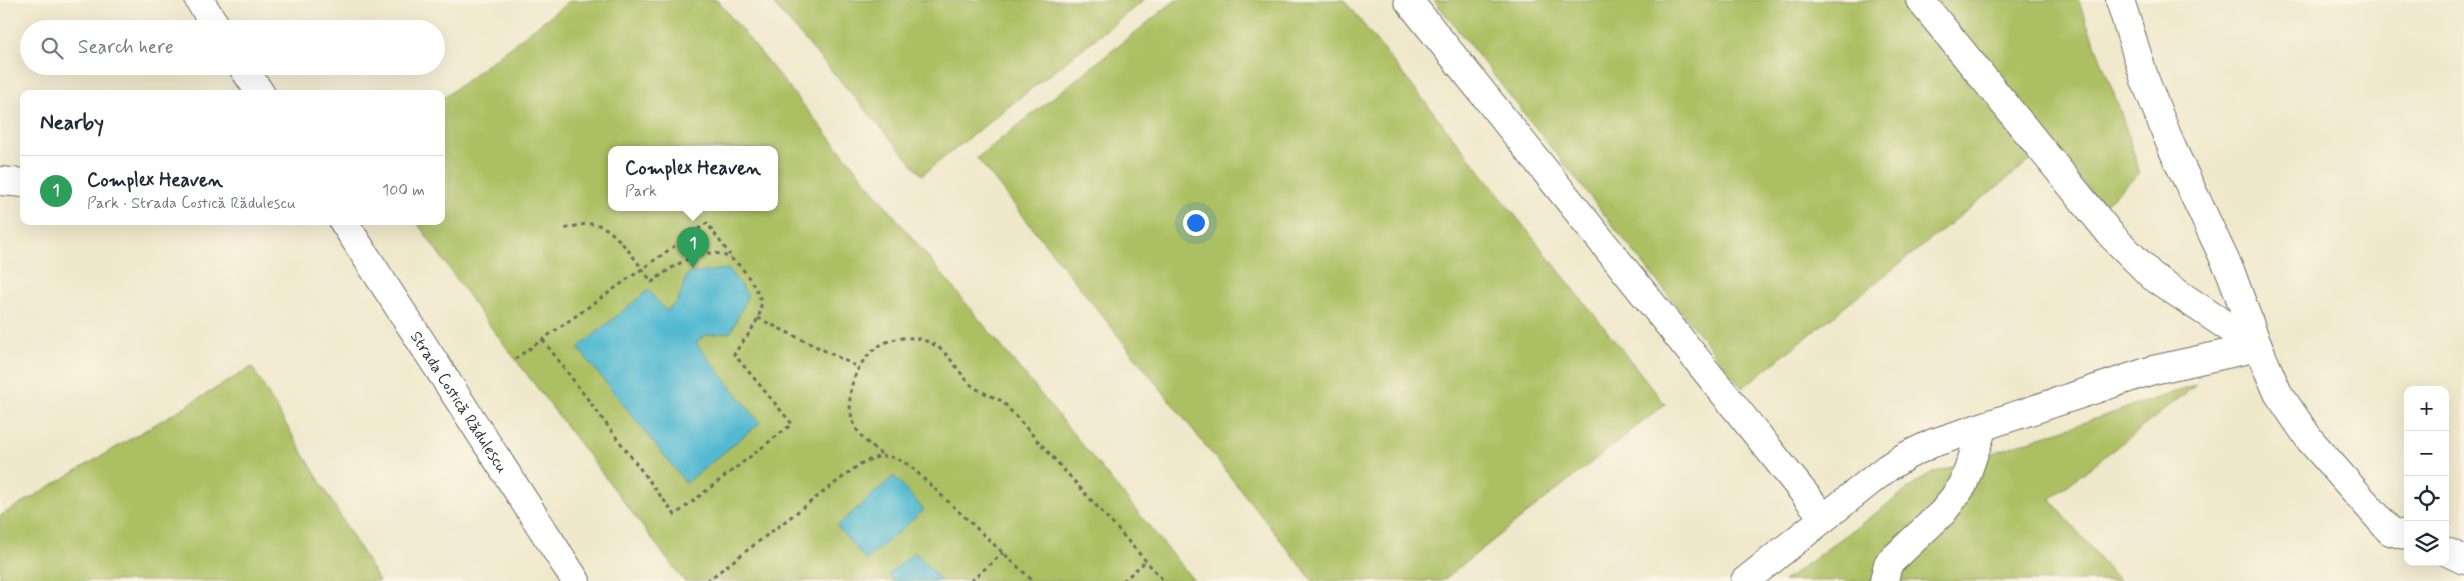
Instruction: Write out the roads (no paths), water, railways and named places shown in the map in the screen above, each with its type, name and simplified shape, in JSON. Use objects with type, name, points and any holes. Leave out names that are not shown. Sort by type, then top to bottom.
[{"type":"street","points":[[199,0],[212,20]]},
{"type":"street","points":[[1408,0],[1824,518]]},
{"type":"street","points":[[1920,0],[2112,236],[2152,276],[2258,347]]},
{"type":"street","points":[[2120,0],[2145,80],[2172,148],[2231,273],[2258,347],[2278,393],[2310,440],[2390,531],[2404,535]]},
{"type":"street","points":[[248,75],[258,90]]},
{"type":"street","points":[[0,182],[20,183]]},
{"type":"street","name":"Strada Costică Rădulescu","points":[[347,225],[576,581]]},
{"type":"street","points":[[1745,581],[1906,456],[1932,443],[2153,370],[2258,347]]},
{"type":"street","points":[[1884,581],[1888,564],[1942,512],[1963,485],[1983,427]]},
{"type":"street","points":[[2449,553],[2464,560]]},
{"type":"water","points":[[728,269],[748,295],[731,332],[705,335],[696,343],[760,423],[686,483],[578,348],[648,290],[666,311],[678,301],[687,274]]},
{"type":"water","points":[[894,476],[924,510],[866,560],[837,526]]},
{"type":"water","points":[[915,552],[941,581],[894,581],[888,575]]},
{"type":"place","name":"Complex Heaven","points":[[693,268]]}]
